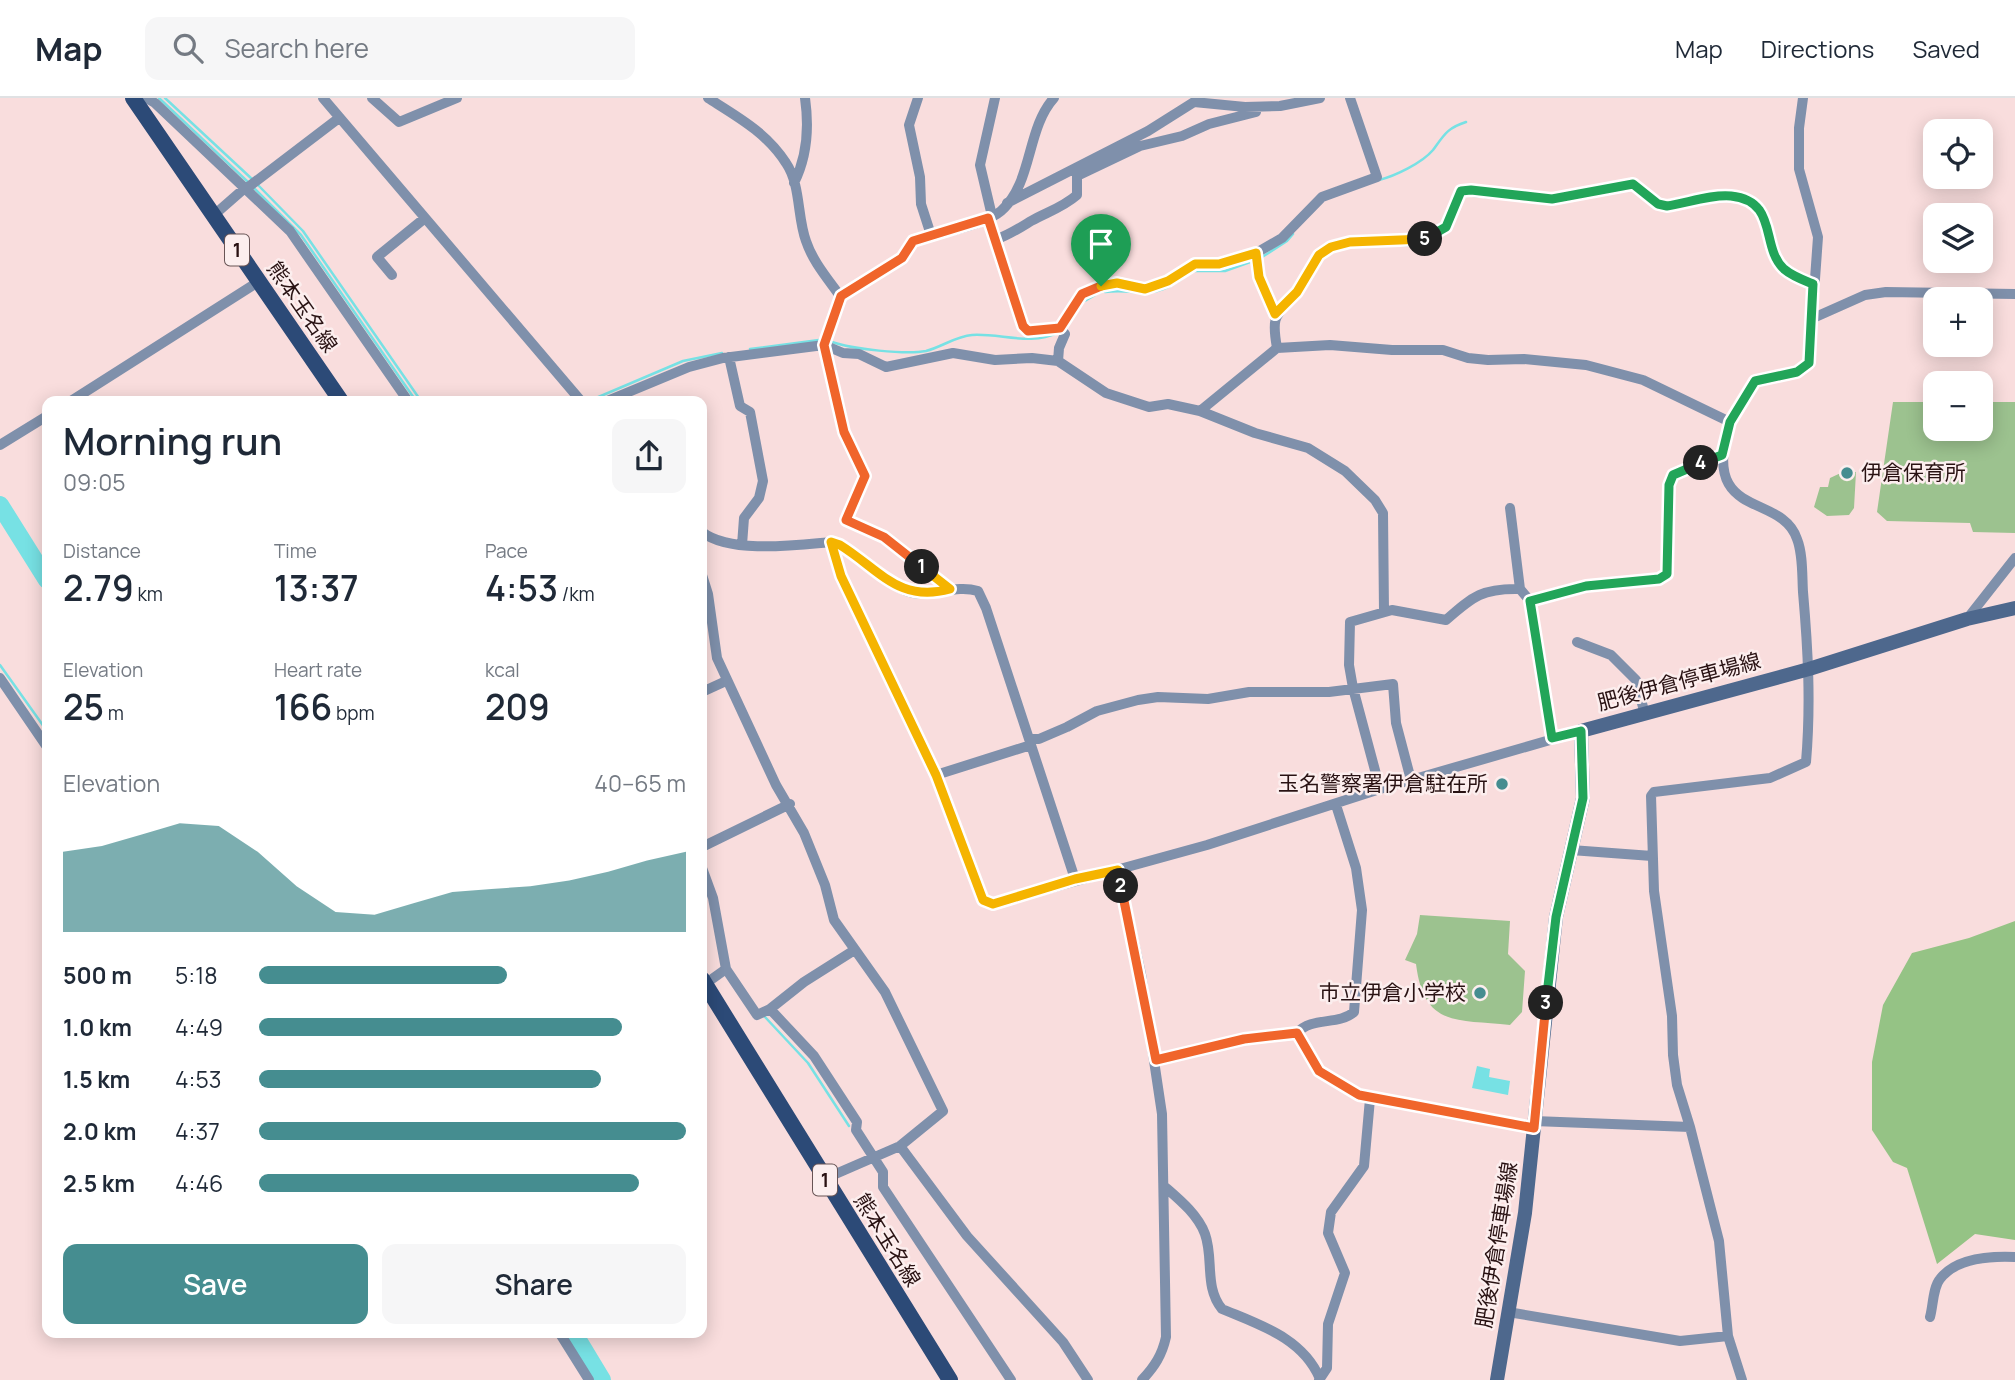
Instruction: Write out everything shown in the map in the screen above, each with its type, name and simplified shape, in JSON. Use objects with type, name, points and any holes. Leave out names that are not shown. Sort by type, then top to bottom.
[{"type":"main road","name":"熊本玉名線","points":[[133,98],[338,396]]},
{"type":"main road","name":"肥後伊倉停車場線","points":[[1497,1380],[1525,1213],[1556,917],[1583,798],[1581,731],[1644,711],[1810,669],[1967,619],[2015,608]]},
{"type":"main road","name":"熊本玉名線","points":[[707,989],[950,1380]]},
{"type":"street","points":[[146,98],[249,186],[290,230],[405,396]]},
{"type":"street","points":[[323,98],[577,396]]},
{"type":"street","points":[[372,98],[399,122],[457,98]]},
{"type":"street","points":[[709,98],[752,126],[788,165],[805,240],[814,260],[841,296]]},
{"type":"street","points":[[794,183],[802,167],[807,117],[805,98]]},
{"type":"street","points":[[918,98],[909,125],[920,177],[921,204],[930,235]]},
{"type":"street","points":[[995,98],[980,165],[995,240],[1023,326],[1028,331],[1062,330]]},
{"type":"street","points":[[1007,203],[1020,181],[1037,124],[1054,98]]},
{"type":"street","points":[[995,240],[1016,233],[1031,221],[1060,209],[1077,195],[1077,176],[1140,146],[1182,136],[1209,124],[1320,98]]},
{"type":"street","points":[[1058,361],[1062,330],[1082,294],[1117,283],[1145,289],[1168,281],[1195,264],[1219,264],[1258,257],[1282,238],[1322,197],[1377,177],[1350,98]]},
{"type":"street","points":[[1742,1380],[1728,1336],[1719,1241],[1672,1055],[1672,1016],[1654,891],[1651,796],[1654,792],[1770,778],[1806,762],[1810,669],[1799,541],[1786,522],[1742,499],[1731,490],[1722,455],[1730,422],[1755,381],[1797,372],[1809,363],[1818,237],[1799,169],[1799,128],[1803,98]]},
{"type":"street","points":[[950,589],[884,537],[846,520],[865,476],[844,432],[824,345],[841,296],[902,258],[913,241],[990,217],[1007,203],[1148,131],[1194,102],[1245,107],[1280,106]]},
{"type":"street","points":[[214,215],[339,118]]},
{"type":"street","points":[[1275,314],[1297,292],[1319,255],[1331,247],[1350,242],[1427,239],[1446,227],[1461,191],[1471,190],[1552,199],[1633,184],[1658,204],[1667,206],[1729,196],[1744,199],[1761,211],[1777,259],[1784,268],[1813,284]]},
{"type":"street","points":[[392,275],[377,257],[425,218]]},
{"type":"street","points":[[1258,257],[1259,277],[1275,314],[1273,326],[1277,348]]},
{"type":"street","points":[[79,396],[258,282]]},
{"type":"street","points":[[1811,319],[1866,295],[1886,292],[2015,294]]},
{"type":"street","points":[[619,396],[689,368],[729,357],[824,345],[843,353],[859,354],[886,368],[953,353],[995,360],[1032,358],[1058,361],[1106,393],[1149,407],[1168,404],[1200,411],[1255,433],[1308,448],[1345,471],[1375,500],[1383,513],[1384,612]]},
{"type":"street","points":[[1200,411],[1277,348],[1330,345],[1392,350],[1443,350],[1488,360],[1524,359],[1586,365],[1643,380],[1730,422]]},
{"type":"street","points":[[729,357],[740,406],[750,412],[763,481],[760,498],[744,518],[742,545]]},
{"type":"street","points":[[0,445],[42,418]]},
{"type":"street","points":[[1530,601],[1586,586],[1659,579],[1667,574],[1668,499],[1673,475],[1722,455]]},
{"type":"street","points":[[1510,508],[1520,589],[1530,601],[1552,738]]},
{"type":"street","points":[[707,534],[721,541],[742,545],[831,542],[840,545],[912,593],[932,594],[950,589],[970,589],[982,595],[1075,879]]},
{"type":"street","points":[[831,542],[841,576],[936,775],[983,900],[993,904],[1075,879],[1118,870],[1336,805],[1380,789],[1581,731]]},
{"type":"street","points":[[1967,619],[2015,558]]},
{"type":"street","points":[[1380,789],[1353,688],[1349,665],[1350,622],[1392,610],[1446,620],[1473,596],[1486,590],[1520,589]]},
{"type":"street","points":[[707,606],[717,658],[726,681],[776,785],[790,804],[825,885],[834,920],[853,951],[885,992],[943,1111],[900,1146],[824,1179]]},
{"type":"street","points":[[1577,642],[1611,655],[1636,680],[1644,711]]},
{"type":"street","points":[[0,678],[42,740]]},
{"type":"street","points":[[707,690],[726,681]]},
{"type":"street","points":[[936,775],[1039,739],[1097,711],[1138,700],[1158,697],[1208,699],[1249,692],[1329,692],[1393,684],[1396,723],[1411,780]]},
{"type":"street","points":[[707,845],[790,804]]},
{"type":"street","points":[[1156,1060],[1244,1039],[1297,1033],[1304,1026],[1348,1017],[1357,1004],[1362,910],[1356,868],[1336,805]]},
{"type":"street","points":[[1571,850],[1652,856]]},
{"type":"street","points":[[1118,870],[1141,974],[1156,1060],[1165,1187],[1166,1337],[1159,1359],[1142,1380]]},
{"type":"street","points":[[707,882],[713,898],[726,969],[757,1015],[853,951]]},
{"type":"street","points":[[707,980],[726,969]]},
{"type":"street","points":[[765,1011],[814,1056],[857,1122],[856,1130],[883,1172],[883,1187],[1011,1380]]},
{"type":"street","points":[[1297,1033],[1319,1071],[1329,1080],[1370,1099],[1534,1125],[1690,1128]]},
{"type":"street","points":[[1320,1379],[1327,1368],[1328,1324],[1345,1273],[1328,1237],[1329,1223],[1331,1212],[1364,1166],[1370,1099]]},
{"type":"street","points":[[900,1146],[967,1236],[1062,1342],[1088,1380]]},
{"type":"street","points":[[1165,1187],[1202,1226],[1207,1238],[1212,1293],[1216,1303],[1222,1309],[1280,1334],[1312,1360],[1320,1379]]},
{"type":"street","points":[[1930,1317],[1939,1280],[1949,1272],[1966,1262],[1993,1256],[2015,1257]]},
{"type":"street","points":[[1508,1312],[1680,1341],[1728,1336]]},
{"type":"street","points":[[563,1338],[589,1380]]},
{"type":"green space","points":[[1893,402],[1923,402],[1923,441],[1993,441],[1993,402],[2015,402],[2015,533],[1973,532],[1970,523],[1887,521],[1877,512]]},
{"type":"green space","points":[[1845,471],[1856,472],[1854,508],[1849,515],[1827,516],[1814,507],[1820,487],[1828,487],[1830,478]]},
{"type":"green space","points":[[1420,915],[1510,921],[1508,954],[1525,971],[1522,1012],[1510,1025],[1459,1020],[1435,1010],[1420,985],[1416,964],[1405,960],[1417,934]]},
{"type":"green space","points":[[2015,921],[2015,1240],[1975,1234],[1937,1264],[1907,1168],[1893,1162],[1872,1130],[1872,1062],[1883,1005],[1912,953],[1969,938]]},
{"type":"water","points":[[1477,1066],[1490,1069],[1489,1077],[1510,1081],[1508,1095],[1472,1088]]},
{"type":"waterway","points":[[159,98],[248,182]]},
{"type":"waterway","points":[[165,98],[252,179]]},
{"type":"waterway","points":[[1379,180],[1422,160],[1446,133],[1466,122]]},
{"type":"waterway","points":[[257,184],[303,231],[418,396]]},
{"type":"waterway","points":[[253,187],[301,235],[413,396]]},
{"type":"waterway","points":[[1259,259],[1293,234]]},
{"type":"waterway","points":[[1192,271],[1225,271],[1253,261]]},
{"type":"waterway","points":[[1105,292],[1155,292],[1187,275]]},
{"type":"waterway","points":[[1083,302],[1095,295]]},
{"type":"waterway","points":[[1065,328],[1079,307]]},
{"type":"waterway","points":[[832,342],[879,351],[917,352],[972,335],[1037,339],[1057,333]]},
{"type":"waterway","points":[[750,349],[819,340]]},
{"type":"waterway","points":[[601,396],[683,361],[722,353]]},
{"type":"waterway","points":[[0,505],[42,572]]},
{"type":"waterway","points":[[0,665],[42,724]]},
{"type":"waterway","points":[[765,1017],[808,1063],[849,1126]]},
{"type":"waterway","points":[[577,1338],[602,1380]]},
{"type":"place","name":"伊倉保育所","points":[[1847,473]]},
{"type":"place","name":"玉名警察署伊倉駐在所","points":[[1502,784]]},
{"type":"place","name":"市立伊倉小学校","points":[[1480,993]]},
{"type":"route","points":[[1623,184],[1633,184],[1641,188],[1658,204],[1667,206],[1729,196],[1744,199],[1761,211],[1777,259],[1784,268],[1813,284],[1809,363],[1797,372],[1755,381],[1730,422],[1722,455],[1673,475],[1668,499],[1667,574],[1659,579],[1586,586],[1530,601],[1552,738],[1581,731],[1584,778],[1583,798],[1556,917],[1534,1128],[1447,1114],[1359,1095],[1329,1080],[1319,1071],[1310,1060],[1297,1033],[1244,1039],[1156,1060],[1141,974],[1118,870],[1075,879],[993,904],[983,900],[936,775],[906,719],[862,617],[841,576],[831,542],[852,552],[902,589],[912,593],[932,594],[950,589],[884,537],[846,520],[846,514],[863,485],[865,476],[844,432],[824,345],[837,302],[848,289],[902,258],[913,241],[988,218],[1023,326],[1028,331],[1040,332],[1060,328],[1076,300],[1082,294],[1101,286],[1117,283],[1145,289],[1168,281],[1195,264],[1219,264],[1256,253],[1259,277],[1275,314],[1297,292],[1319,255],[1331,247],[1350,242],[1427,239],[1446,227],[1461,191],[1552,199],[1623,184]]}]
